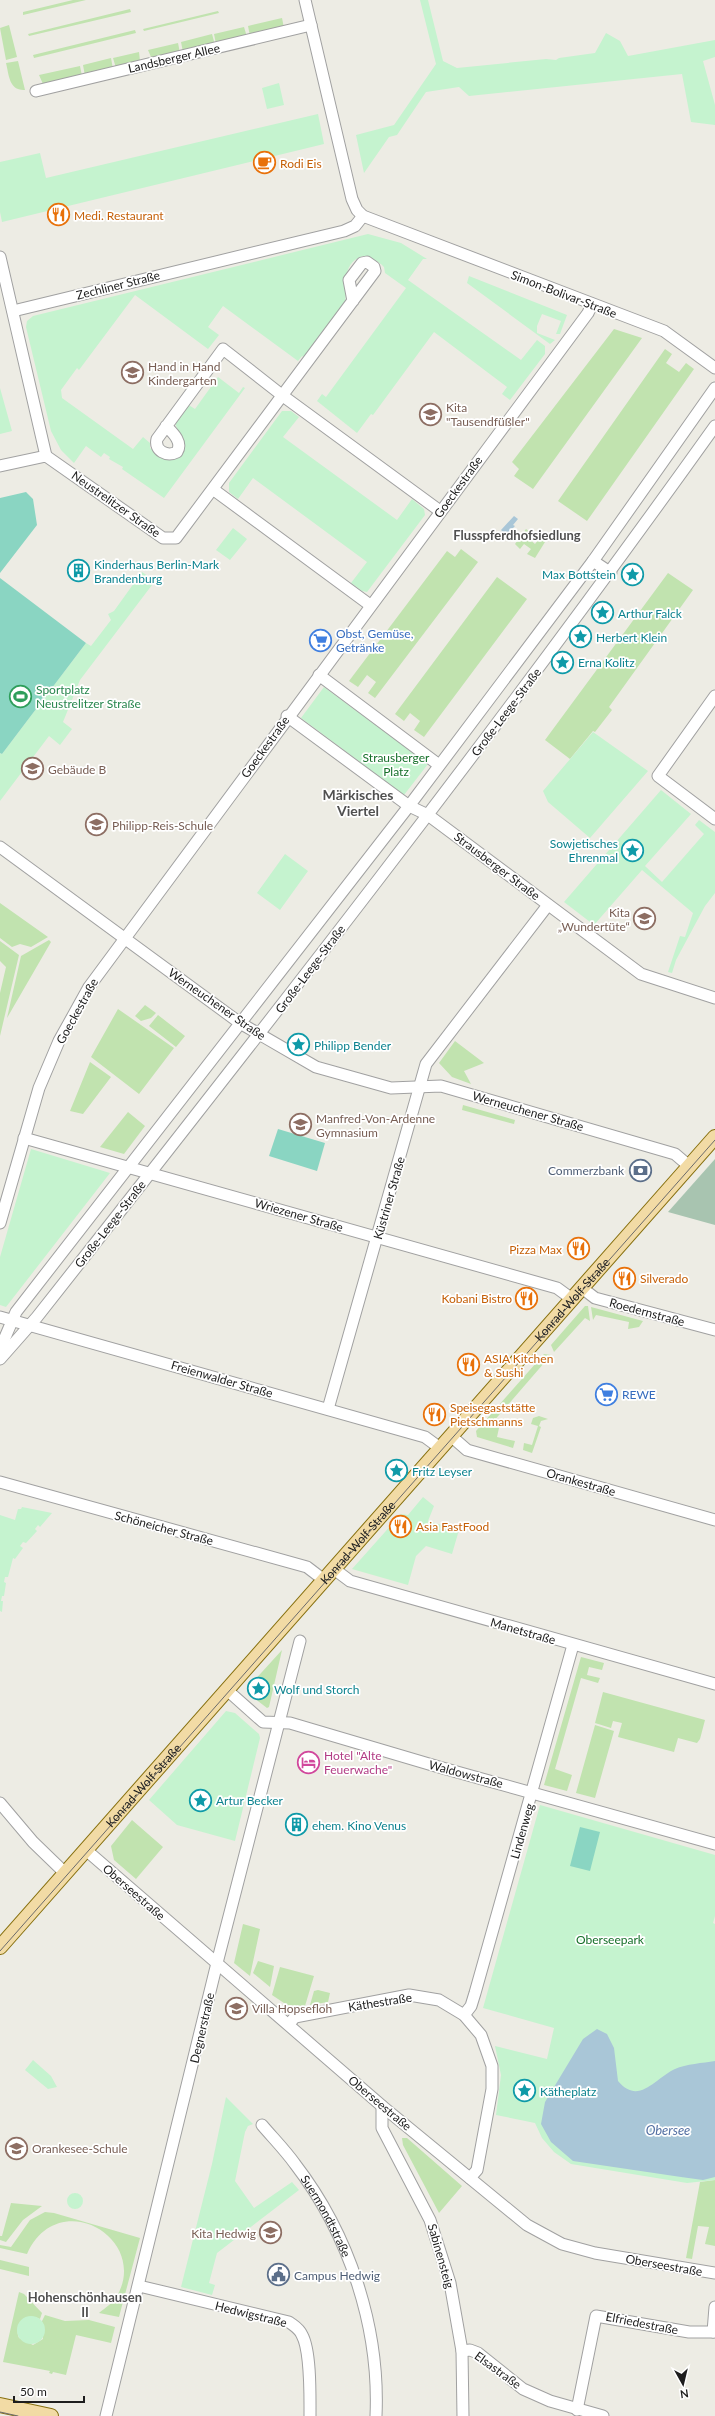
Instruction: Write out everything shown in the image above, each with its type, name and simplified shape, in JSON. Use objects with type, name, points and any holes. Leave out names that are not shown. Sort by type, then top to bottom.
[{"type":"main road","name":"Konrad-Wolf-Straße","points":[[0,1947],[715,1137]]},
{"type":"main road","points":[[0,2405],[50,2416]]},
{"type":"street","points":[[305,0],[352,199],[357,210],[364,216]]},
{"type":"street","name":"Landsberger Allee","points":[[36,91],[312,25]]},
{"type":"street","name":"Simon-Bolivar-Straße","points":[[364,216],[406,234],[664,332],[715,368]]},
{"type":"street","name":"Zechliner Straße","points":[[13,311],[344,231],[355,226],[364,216]]},
{"type":"street","points":[[0,257],[46,456],[0,466]]},
{"type":"street","name":"Neustrelitzer Straße","points":[[46,456],[167,539],[179,536],[353,301]]},
{"type":"street","name":"Goeckestraße","points":[[0,1223],[39,1088],[59,1041],[89,987],[123,938],[287,716],[588,313],[592,304]]},
{"type":"street","points":[[166,426],[223,349],[283,396],[440,511]]},
{"type":"street","name":"Große-Leege-Straße","points":[[0,1349],[6,1318],[128,1167],[409,806],[593,561],[715,388]]},
{"type":"street","name":"Große-Leege-Straße","points":[[0,1359],[30,1325],[260,1035],[611,573],[715,426]]},
{"type":"street","points":[[214,490],[370,605]]},
{"type":"street","points":[[593,561],[611,573]]},
{"type":"street","points":[[319,675],[439,765]]},
{"type":"street","points":[[715,696],[658,776],[715,819]]},
{"type":"street","name":"Strausberger Straße","points":[[287,716],[409,806],[428,815],[641,974],[715,998]]},
{"type":"street","name":"Werneuchener Straße","points":[[0,847],[240,1023],[316,1067],[391,1088],[441,1086],[675,1154],[689,1166]]},
{"type":"street","name":"Küstriner Straße","points":[[328,1409],[426,1064],[432,1054],[548,905]]},
{"type":"street","name":"Wriezener Straße","points":[[24,1138],[557,1288],[572,1299]]},
{"type":"street","name":"Roedernstraße","points":[[582,1288],[595,1298],[715,1330]]},
{"type":"street","name":"Freienwalder Straße","points":[[6,1318],[424,1437],[440,1448]]},
{"type":"street","name":"Orankestraße","points":[[451,1436],[467,1450],[715,1520]]},
{"type":"street","name":"Schöneicher Straße","points":[[0,1482],[307,1567],[324,1580]]},
{"type":"street","name":"Manetstraße","points":[[334,1569],[350,1581],[715,1684]]},
{"type":"street","name":"Degnerstraße","points":[[106,2416],[217,1963],[300,1641]]},
{"type":"street","name":"Lindenweg","points":[[464,2015],[471,2006],[475,1993],[574,1645]]},
{"type":"street","name":"Waldowstraße","points":[[227,1690],[263,1722],[290,1723],[715,1844]]},
{"type":"street","points":[[0,1803],[33,1842],[65,1873]]},
{"type":"street","name":"Oberseestraße","points":[[86,1850],[382,2106],[527,2225],[562,2244],[595,2253],[715,2273]]},
{"type":"street","name":"Käthestraße","points":[[288,2024],[295,2017],[409,1996],[439,2000],[452,2006],[464,2015],[481,2035],[486,2046],[492,2078],[477,2170],[470,2178]]},
{"type":"street","name":"Sabinensteig","points":[[382,2106],[382,2128],[427,2212],[437,2236],[450,2283],[462,2351],[464,2416]]},
{"type":"street","name":"Suermondtstraße","points":[[262,2125],[296,2164],[307,2180],[334,2228],[361,2293],[370,2338],[376,2416]]},
{"type":"street","name":"Hedwigstraße","points":[[139,2286],[289,2322],[297,2327],[304,2340],[306,2351],[310,2416]]},
{"type":"street","points":[[714,2333],[715,2307]]},
{"type":"street","name":"Elfriedestraße","points":[[577,2410],[596,2316],[689,2332],[714,2333]]},
{"type":"street","name":"Elsastraße","points":[[462,2351],[470,2350],[478,2353],[523,2389],[577,2410],[603,2416]]},
{"type":"green space","points":[[73,0],[86,0],[23,15],[23,12]]},
{"type":"green space","points":[[420,0],[428,0],[443,61],[457,68],[546,59],[556,60],[559,58],[595,53],[606,33],[620,41],[628,56],[715,40],[715,57],[703,61],[715,105],[715,125],[691,122],[682,74],[469,96],[459,87],[426,92],[397,135],[389,137],[364,173],[356,135],[394,125],[436,64]]},
{"type":"green space","points":[[130,9],[131,12],[29,36],[28,34]]},
{"type":"green space","points":[[218,11],[219,13],[144,31],[143,29]]},
{"type":"green space","points":[[282,18],[284,28],[250,36],[248,26]]},
{"type":"green space","points":[[9,25],[17,57],[6,60],[0,28]]},
{"type":"green space","points":[[244,27],[247,37],[216,44],[214,34]]},
{"type":"green space","points":[[135,30],[136,33],[34,58],[33,55]]},
{"type":"green space","points":[[212,34],[215,45],[183,52],[181,42]]},
{"type":"green space","points":[[178,43],[180,53],[151,57],[148,50]]},
{"type":"green space","points":[[139,52],[140,61],[116,68],[113,58]]},
{"type":"green space","points":[[111,58],[113,69],[85,76],[83,65]]},
{"type":"green space","points":[[18,61],[25,90],[20,90],[13,85],[8,72],[6,63]]},
{"type":"green space","points":[[80,66],[82,76],[43,84],[39,75]]},
{"type":"green space","points":[[279,83],[284,105],[267,109],[262,88]]},
{"type":"green space","points":[[318,114],[324,144],[2,222],[0,212],[0,162],[40,153],[46,178]]},
{"type":"green space","points":[[368,234],[401,243],[427,259],[423,259],[408,280],[521,360],[537,340],[545,346],[545,354],[510,400],[502,394],[507,387],[434,332],[373,415],[371,414],[357,433],[317,401],[322,394],[326,397],[406,288],[385,273],[384,267],[379,263],[372,258],[363,256],[355,260],[350,265],[346,278],[346,299],[341,311],[305,358],[302,356],[298,361],[223,306],[208,327],[219,335],[208,349],[135,295],[79,370],[77,368],[61,390],[62,398],[133,449],[143,437],[150,443],[150,448],[168,460],[180,456],[185,447],[175,422],[187,404],[195,409],[218,377],[239,393],[243,387],[245,388],[164,498],[122,469],[123,467],[109,459],[110,457],[104,453],[101,457],[86,446],[74,463],[61,450],[51,431],[26,327],[27,321],[33,316]]},
{"type":"green space","points":[[469,276],[567,315],[560,334],[556,334],[561,321],[542,314],[537,326],[537,333],[555,340],[550,344],[467,283]]},
{"type":"green space","points":[[614,329],[642,338],[533,489],[514,476],[519,469],[512,462]]},
{"type":"green space","points":[[665,349],[672,354],[666,363],[679,372],[686,363],[694,369],[587,521],[558,501]]},
{"type":"green space","points":[[0,388],[12,431],[0,434]]},
{"type":"green space","points":[[282,411],[291,411],[299,417],[283,437],[397,520],[412,499],[424,509],[425,515],[367,592],[362,591],[351,583],[367,562],[253,478],[238,499],[229,492],[229,483]]},
{"type":"green space","points":[[26,492],[33,499],[37,525],[0,573],[0,498]]},
{"type":"green space","points":[[233,528],[247,539],[230,560],[216,550]]},
{"type":"green space","points":[[526,529],[531,533],[528,538],[535,544],[539,539],[545,542],[535,558],[527,554],[531,549],[524,544],[520,549],[515,544]]},
{"type":"green space","points":[[461,549],[478,562],[375,698],[368,693],[376,682],[367,675],[358,687],[349,681],[447,551],[455,557]]},
{"type":"green space","points":[[142,572],[155,581],[80,680],[63,722],[72,729],[60,745],[49,736],[0,801],[0,753],[2,754],[86,643],[91,646],[111,620],[108,614],[114,611]]},
{"type":"green space","points":[[668,573],[693,590],[609,707],[612,710],[595,732],[593,731],[570,759],[545,740]]},
{"type":"green space","points":[[497,577],[527,599],[424,737],[414,730],[420,721],[410,713],[404,721],[395,714]]},
{"type":"green space","name":"Sportplatz Neustrelitzer Straße","points":[[0,578],[86,643],[2,754],[0,753]]},
{"type":"green space","name":"Strausberger Platz","points":[[324,687],[428,764],[404,795],[301,718]]},
{"type":"green space","points":[[593,732],[648,771],[590,838],[548,802],[543,791]]},
{"type":"green space","points":[[661,790],[691,814],[645,866],[662,882],[704,834],[695,825],[699,820],[715,832],[715,893],[705,906],[676,960],[672,973],[668,972],[680,936],[685,937],[693,913],[642,870],[594,925],[564,902]]},
{"type":"green space","points":[[285,854],[308,871],[280,910],[257,893]]},
{"type":"green space","points":[[0,903],[48,937],[31,947],[20,944],[12,947],[0,938]]},
{"type":"green space","points":[[49,940],[51,942],[7,1018],[21,956]]},
{"type":"green space","points":[[0,941],[19,955],[0,1036],[0,993],[6,967],[0,961]]},
{"type":"green space","points":[[145,1005],[156,1013],[151,1018],[141,1021],[135,1016]]},
{"type":"green space","points":[[118,1009],[174,1048],[139,1094],[91,1057]]},
{"type":"green space","points":[[158,1015],[185,1036],[176,1047],[149,1026]]},
{"type":"green space","points":[[455,1041],[484,1063],[464,1071],[471,1084],[452,1077],[439,1063]]},
{"type":"green space","points":[[90,1062],[111,1077],[83,1114],[70,1111]]},
{"type":"green space","points":[[463,1105],[515,1120],[514,1124],[462,1110]]},
{"type":"green space","points":[[128,1112],[145,1126],[124,1154],[100,1147]]},
{"type":"green space","points":[[278,1129],[325,1143],[317,1171],[269,1156]]},
{"type":"green space","points":[[31,1149],[110,1173],[6,1307],[0,1305],[0,1257]]},
{"type":"green space","points":[[715,1159],[715,1225],[668,1212]]},
{"type":"green space","points":[[585,1306],[588,1306],[590,1321],[585,1318],[554,1352],[551,1345]]},
{"type":"green space","points":[[591,1307],[643,1321],[639,1327],[628,1329],[629,1322],[596,1315],[593,1320]]},
{"type":"green space","points":[[544,1354],[551,1355],[493,1422],[499,1428],[497,1437],[515,1441],[513,1448],[477,1437],[476,1431]]},
{"type":"green space","points":[[539,1416],[548,1419],[541,1421],[539,1426],[541,1427],[532,1453],[523,1450],[524,1443],[532,1445],[538,1426],[531,1424],[533,1418]]},
{"type":"green space","points":[[423,1497],[434,1506],[428,1521],[459,1530],[452,1554],[426,1546],[416,1556],[408,1585],[352,1569],[401,1514],[408,1515]]},
{"type":"green space","points":[[22,1507],[52,1513],[40,1527],[38,1525],[35,1529],[37,1531],[26,1543],[23,1542],[20,1546],[23,1548],[15,1559],[13,1558],[8,1577],[5,1577],[4,1582],[6,1583],[4,1596],[2,1596],[1,1601],[3,1601],[2,1612],[0,1611],[0,1515],[15,1520],[18,1509],[21,1509]]},
{"type":"green space","points":[[282,1650],[269,1707],[267,1708],[254,1698],[251,1684]]},
{"type":"green space","points":[[581,1657],[604,1663],[602,1670],[589,1667],[587,1675],[600,1678],[598,1683],[581,1678],[555,1769],[572,1775],[567,1791],[544,1785]]},
{"type":"green space","points":[[603,1692],[705,1720],[700,1739],[697,1743],[678,1738],[674,1752],[618,1737],[622,1723],[613,1721],[611,1728],[595,1723]]},
{"type":"green space","points":[[226,1711],[235,1713],[259,1734],[260,1738],[235,1841],[177,1825],[149,1800]]},
{"type":"green space","points":[[595,1725],[614,1731],[595,1798],[576,1793]]},
{"type":"green space","name":"Oberseepark","points":[[540,1805],[715,1855],[715,1916],[713,1923],[715,1924],[715,2180],[687,2183],[571,2164],[554,2152],[542,2138],[535,2123],[496,2115],[501,2075],[495,2046],[547,2059],[554,2028],[483,2008]]},
{"type":"green space","points":[[132,1820],[163,1847],[136,1879],[114,1860],[111,1846]]},
{"type":"green space","points":[[580,1827],[600,1832],[590,1871],[570,1866]]},
{"type":"green space","points":[[243,1924],[260,1929],[250,1976],[234,1963]]},
{"type":"green space","points":[[258,1961],[274,1966],[270,1987],[253,1973]]},
{"type":"green space","points":[[280,1967],[314,1976],[305,2006],[287,2005],[272,1995]]},
{"type":"green space","points":[[318,1990],[330,1993],[328,2002],[310,2005],[314,1991]]},
{"type":"green space","points":[[33,2060],[51,2076],[57,2087],[48,2089],[25,2070]]},
{"type":"green space","points":[[226,2097],[253,2124],[248,2126],[245,2132],[235,2181],[254,2208],[292,2182],[299,2190],[217,2253],[209,2283],[215,2285],[212,2295],[181,2287],[212,2164]]},
{"type":"green space","points":[[402,2138],[407,2138],[462,2186],[439,2213],[403,2145]]},
{"type":"green space","points":[[715,2180],[715,2246],[705,2244],[709,2227],[698,2226],[692,2259],[686,2258],[700,2182]]},
{"type":"green space","points":[[75,2193],[81,2195],[83,2201],[81,2207],[75,2209],[69,2207],[67,2201],[69,2195]]},
{"type":"green space","points":[[11,2203],[42,2206],[23,2220],[6,2242],[0,2240],[0,2236],[2,2236]]},
{"type":"green space","points":[[45,2212],[54,2213],[140,2238],[119,2317],[99,2313],[117,2296],[124,2275],[121,2255],[111,2239],[96,2227],[78,2222],[59,2223],[41,2234],[27,2254],[0,2248],[0,2245],[11,2247],[30,2220]]},
{"type":"green space","points":[[0,2260],[29,2267],[29,2276],[0,2269]]},
{"type":"green space","points":[[19,2292],[24,2294],[42,2313],[40,2319],[30,2317],[22,2320],[18,2328],[19,2338],[33,2345],[43,2339],[42,2321],[45,2315],[65,2321],[89,2320],[115,2327],[111,2343],[76,2335],[66,2375],[53,2372],[52,2374],[49,2373],[50,2371],[3,2362]]},
{"type":"green space","points":[[31,2316],[41,2320],[45,2330],[41,2340],[31,2344],[21,2340],[17,2330],[21,2320]]},
{"type":"water","points":[[514,516],[518,519],[513,525],[515,526],[502,539],[498,536],[502,531],[501,530]]},
{"type":"water","name":"Obersee","points":[[597,2029],[607,2034],[614,2048],[618,2081],[626,2088],[633,2091],[640,2091],[647,2088],[679,2067],[715,2061],[715,2177],[703,2180],[573,2161],[551,2142],[541,2124],[545,2102],[583,2039]]},
{"type":"tram line","points":[[0,1951],[715,1140]]},
{"type":"tram line","points":[[0,2412],[18,2416]]},
{"type":"place","name":"Rodi Eis","points":[[265,163]]},
{"type":"place","name":"Medi. Restaurant","points":[[59,215]]},
{"type":"place","name":"Hand in Hand Kindergarten","points":[[132,373]]},
{"type":"place","name":"Kita \"Tausendfüßler\"","points":[[431,414]]},
{"type":"place","name":"Kinderhaus Berlin-Mark Brandenburg","points":[[78,571]]},
{"type":"place","name":"Max Bottstein","points":[[632,574]]},
{"type":"place","name":"Arthur Falck","points":[[602,613]]},
{"type":"place","name":"Herbert Klein","points":[[581,637]]},
{"type":"place","name":"Obst, Gemüse, Getränke","points":[[321,640]]},
{"type":"place","name":"Erna Kolitz","points":[[562,662]]},
{"type":"place","name":"Sportplatz Neustrelitzer Straße","points":[[20,696]]},
{"type":"place","name":"Gebäude B","points":[[33,769]]},
{"type":"place","name":"Philipp-Reis-Schule","points":[[97,825]]},
{"type":"place","name":"Sowjetisches Ehrenmal","points":[[633,850]]},
{"type":"place","name":"Kita „Wundertüte“","points":[[645,919]]},
{"type":"place","name":"Philipp Bender","points":[[299,1045]]},
{"type":"place","name":"Manfred-Von-Ardenne Gymnasium","points":[[300,1125]]},
{"type":"place","name":"Commerzbank","points":[[640,1170]]},
{"type":"place","name":"Pizza Max","points":[[578,1249]]},
{"type":"place","name":"Silverado","points":[[625,1278]]},
{"type":"place","name":"Kobani Bistro","points":[[527,1298]]},
{"type":"place","name":"ASIA Kitchen & Sushi","points":[[469,1365]]},
{"type":"place","name":"REWE","points":[[607,1394]]},
{"type":"place","name":"Speisegaststätte Pietschmanns","points":[[434,1414]]},
{"type":"place","name":"Fritz Leyser","points":[[396,1471]]},
{"type":"place","name":"Asia FastFood","points":[[400,1526]]},
{"type":"place","name":"Wolf und Storch","points":[[258,1689]]},
{"type":"place","name":"Hotel \"Alte Feuerwache\"","points":[[308,1762]]},
{"type":"place","name":"Artur Becker","points":[[200,1800]]},
{"type":"place","name":"ehem. Kino Venus","points":[[296,1825]]},
{"type":"place","name":"Villa Hopsefloh","points":[[237,2008]]},
{"type":"place","name":"Kätheplatz","points":[[525,2091]]},
{"type":"place","name":"Orankesee-Schule","points":[[17,2148]]},
{"type":"place","name":"Kita Hedwig","points":[[271,2233]]},
{"type":"place","name":"Campus Hedwig","points":[[278,2275]]},
{"type":"district","name":"Flusspferdhofsiedlung","points":[[517,535]]},
{"type":"district","name":"Märkisches Viertel","points":[[358,802]]},
{"type":"district","name":"Hohenschönhausen II","points":[[85,2304]]}]
